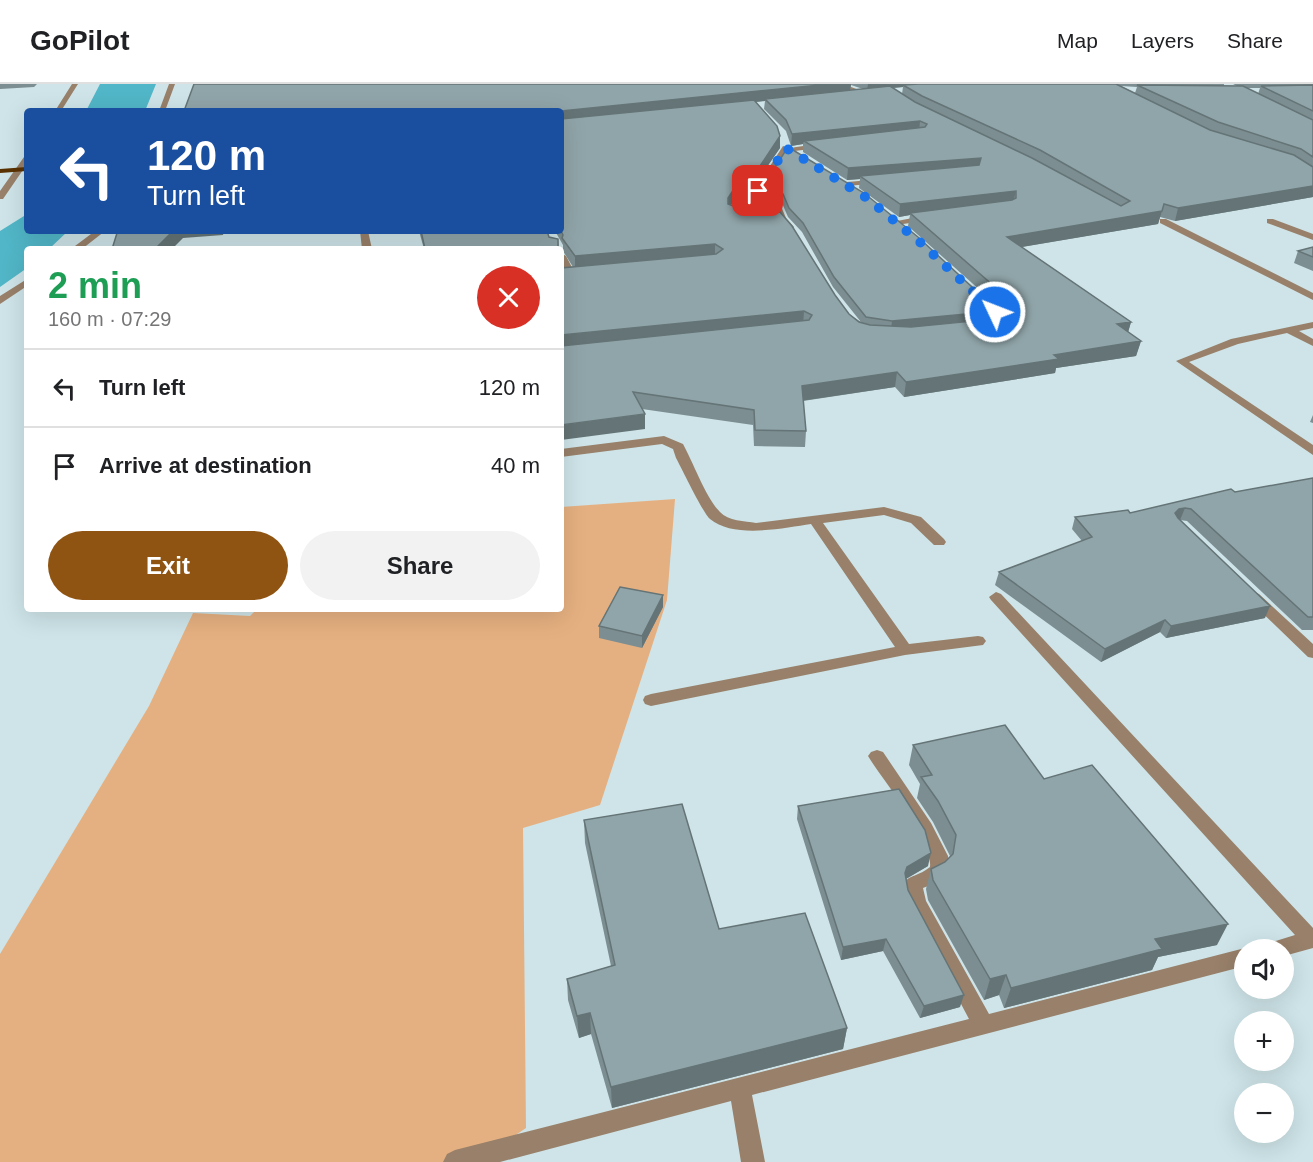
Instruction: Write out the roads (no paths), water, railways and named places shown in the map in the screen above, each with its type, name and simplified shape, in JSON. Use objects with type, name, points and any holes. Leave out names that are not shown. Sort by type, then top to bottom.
[{"type":"main road","points":[[844,97],[878,93]]},
{"type":"main road","points":[[0,171],[24,169]]},
{"type":"street","points":[[60,108],[75,84]]},
{"type":"street","points":[[163,108],[172,84]]},
{"type":"street","points":[[837,84],[867,94]]},
{"type":"street","points":[[786,146],[829,144]]},
{"type":"street","points":[[786,146],[799,155]]},
{"type":"street","points":[[752,221],[739,218],[733,212],[740,202],[758,191],[786,146]]},
{"type":"street","points":[[0,196],[24,169]]},
{"type":"street","points":[[838,178],[861,194]]},
{"type":"street","points":[[847,184],[894,180]]},
{"type":"street","points":[[758,191],[777,206],[777,219],[796,233]]},
{"type":"street","points":[[904,229],[892,219],[941,216]]},
{"type":"street","points":[[1163,221],[1313,297]]},
{"type":"street","points":[[1270,221],[1313,237]]},
{"type":"street","points":[[80,246],[97,234]]},
{"type":"street","points":[[566,276],[582,274]]},
{"type":"street","points":[[0,301],[24,284]]},
{"type":"street","points":[[1313,324],[1235,341],[1181,362],[1313,451]]},
{"type":"street","points":[[1289,330],[1313,343]]},
{"type":"street","points":[[564,453],[664,440],[679,447],[681,458],[715,516],[733,524],[756,527],[885,511],[916,520],[939,542]]},
{"type":"street","points":[[815,521],[905,650]]},
{"type":"street","points":[[1247,589],[1313,653]]},
{"type":"street","points":[[996,597],[1312,939],[1294,944]]},
{"type":"street","points":[[651,700],[905,650],[978,641]]},
{"type":"street","points":[[877,756],[935,845],[941,864],[939,869],[928,878],[914,883],[917,902],[984,1026]]},
{"type":"street","points":[[455,1162],[1234,960]]},
{"type":"street","points":[[740,1089],[753,1162]]},
{"type":"water","points":[[100,84],[156,84],[146,108],[88,108]]},
{"type":"water","points":[[24,216],[24,234],[65,234],[52,246],[24,246],[24,270],[0,287],[0,231]]}]
